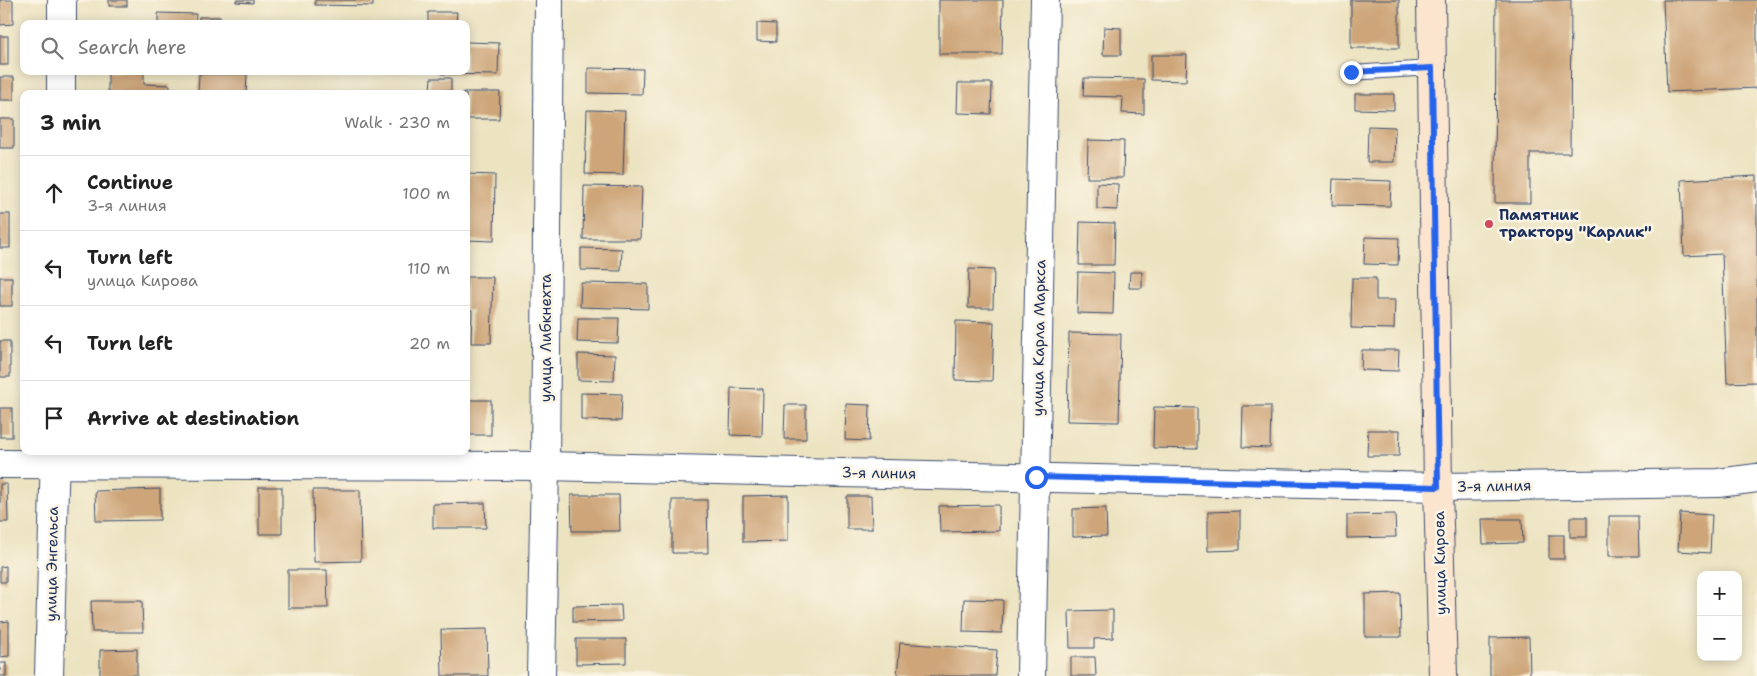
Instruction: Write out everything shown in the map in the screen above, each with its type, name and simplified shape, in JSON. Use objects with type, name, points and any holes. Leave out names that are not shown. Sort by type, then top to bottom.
[{"type":"street","points":[[62,0],[62,20]]},
{"type":"street","name":"улица Либкнехта","points":[[541,676],[545,466],[549,0]]},
{"type":"street","name":"улица Карла Маркса","points":[[1031,676],[1045,0]]},
{"type":"street","name":"улица Кирова","points":[[1431,0],[1438,487],[1443,676]]},
{"type":"street","points":[[61,75],[61,90]]},
{"type":"street","name":"3-я линия","points":[[0,464],[55,458],[545,466],[1438,487],[1718,483],[1757,478]]},
{"type":"street","name":"улица Энгельса","points":[[50,676],[55,458]]},
{"type":"lane","points":[[1351,72],[1432,68]]},
{"type":"building","points":[[0,0],[13,0],[13,24],[0,25]]},
{"type":"building","points":[[109,0],[127,0],[127,6],[109,6]]},
{"type":"building","points":[[236,0],[253,0],[253,3],[236,2]]},
{"type":"building","points":[[315,0],[373,0],[373,6],[315,5]]},
{"type":"building","points":[[939,0],[1003,0],[1002,54],[939,54]]},
{"type":"building","points":[[1351,0],[1399,0],[1399,48],[1351,48]]},
{"type":"building","points":[[1496,0],[1571,0],[1570,153],[1530,153],[1530,203],[1495,203]]},
{"type":"building","points":[[1663,0],[1757,0],[1757,88],[1667,92]]},
{"type":"building","points":[[428,12],[457,12],[456,20],[428,20]]},
{"type":"building","points":[[158,13],[196,14],[195,20],[158,20]]},
{"type":"building","points":[[199,17],[220,17],[220,20],[199,20]]},
{"type":"building","points":[[757,23],[776,24],[776,42],[757,41]]},
{"type":"building","points":[[1104,27],[1121,28],[1121,55],[1103,55]]},
{"type":"building","points":[[0,36],[8,36],[8,65],[0,65]]},
{"type":"building","points":[[470,42],[499,43],[498,75],[470,75]]},
{"type":"building","points":[[1151,55],[1187,55],[1186,81],[1151,80]]},
{"type":"building","points":[[588,68],[643,69],[642,94],[588,93]]},
{"type":"building","points":[[108,75],[144,75],[144,84],[170,85],[170,90],[108,90]]},
{"type":"building","points":[[199,75],[247,75],[246,90],[198,90]]},
{"type":"building","points":[[0,77],[14,77],[14,100],[0,100]]},
{"type":"building","points":[[431,78],[451,78],[451,90],[430,90]]},
{"type":"building","points":[[1084,78],[1144,79],[1144,114],[1122,113],[1123,97],[1083,96]]},
{"type":"building","points":[[958,83],[992,83],[991,114],[957,113]]},
{"type":"building","points":[[470,92],[500,92],[499,119],[470,119]]},
{"type":"building","points":[[1355,94],[1394,94],[1394,110],[1355,109]]},
{"type":"building","points":[[587,110],[625,111],[623,175],[585,174]]},
{"type":"building","points":[[0,119],[14,119],[14,148],[0,148]]},
{"type":"building","points":[[1368,126],[1395,127],[1394,162],[1367,162]]},
{"type":"building","points":[[1088,140],[1124,141],[1123,178],[1087,178]]},
{"type":"building","points":[[470,174],[495,175],[494,241],[470,240]]},
{"type":"building","points":[[1757,176],[1757,382],[1727,383],[1722,254],[1684,256],[1681,180]]},
{"type":"building","points":[[1333,179],[1391,181],[1390,206],[1332,205]]},
{"type":"building","points":[[1097,183],[1118,184],[1117,210],[1097,209]]},
{"type":"building","points":[[584,186],[642,187],[640,239],[583,239]]},
{"type":"building","points":[[0,214],[10,214],[10,248],[0,248]]},
{"type":"building","points":[[1080,222],[1115,223],[1114,265],[1079,265]]},
{"type":"building","points":[[1365,237],[1399,238],[1398,265],[1364,264]]},
{"type":"building","points":[[581,248],[622,249],[621,271],[581,270]]},
{"type":"building","points":[[969,269],[994,270],[993,308],[968,308]]},
{"type":"building","points":[[1078,272],[1114,273],[1113,314],[1077,313]]},
{"type":"building","points":[[1130,272],[1142,272],[1142,288],[1129,288]]},
{"type":"building","points":[[0,277],[12,277],[12,306],[0,306]]},
{"type":"building","points":[[470,277],[493,277],[491,343],[471,343],[472,310],[470,310]]},
{"type":"building","points":[[1352,278],[1376,278],[1376,300],[1395,300],[1394,329],[1351,328]]},
{"type":"building","points":[[581,283],[648,284],[648,309],[580,307]]},
{"type":"building","points":[[578,318],[619,318],[618,343],[577,342]]},
{"type":"building","points":[[956,321],[994,322],[992,381],[955,380]]},
{"type":"building","points":[[1069,333],[1121,334],[1119,422],[1067,421]]},
{"type":"building","points":[[0,341],[10,341],[10,377],[0,377]]},
{"type":"building","points":[[1362,350],[1399,350],[1398,371],[1361,370]]},
{"type":"building","points":[[578,354],[615,355],[614,381],[578,380]]},
{"type":"building","points":[[731,388],[763,389],[762,436],[730,435]]},
{"type":"building","points":[[581,393],[622,394],[621,421],[581,420]]},
{"type":"building","points":[[470,400],[491,400],[491,435],[470,435]]},
{"type":"building","points":[[846,404],[870,405],[869,441],[845,440]]},
{"type":"building","points":[[785,405],[806,405],[806,439],[784,439]]},
{"type":"building","points":[[1243,406],[1271,406],[1270,448],[1242,447]]},
{"type":"building","points":[[1154,407],[1197,408],[1197,449],[1153,448]]},
{"type":"building","points":[[0,408],[12,408],[12,437],[0,437]]},
{"type":"building","points":[[1368,430],[1400,430],[1399,456],[1367,456]]},
{"type":"building","points":[[0,484],[7,484],[8,522],[0,522]]},
{"type":"building","points":[[259,487],[282,487],[282,534],[259,534]]},
{"type":"building","points":[[160,489],[160,520],[96,521],[95,491]]},
{"type":"building","points":[[313,490],[360,490],[361,561],[314,562]]},
{"type":"building","points":[[571,495],[619,495],[620,531],[572,531]]},
{"type":"building","points":[[788,495],[788,541],[743,542],[743,496]]},
{"type":"building","points":[[847,496],[871,496],[872,529],[847,529]]},
{"type":"building","points":[[672,500],[707,500],[708,553],[672,553]]},
{"type":"building","points":[[485,503],[486,528],[433,528],[433,504]]},
{"type":"building","points":[[999,505],[999,531],[940,532],[939,506]]},
{"type":"building","points":[[1106,508],[1107,536],[1073,537],[1073,509]]},
{"type":"building","points":[[1240,511],[1240,550],[1208,551],[1208,512]]},
{"type":"building","points":[[1680,513],[1712,515],[1710,553],[1678,551]]},
{"type":"building","points":[[1395,514],[1396,537],[1347,538],[1347,515]]},
{"type":"building","points":[[1609,516],[1638,516],[1639,556],[1609,556]]},
{"type":"building","points":[[1570,517],[1587,517],[1587,537],[1570,537]]},
{"type":"building","points":[[1482,519],[1522,519],[1523,543],[1483,544]]},
{"type":"building","points":[[1549,535],[1564,535],[1564,559],[1549,559]]},
{"type":"building","points":[[6,566],[6,582],[0,582],[0,567]]},
{"type":"building","points":[[288,570],[327,570],[328,608],[288,608]]},
{"type":"building","points":[[1400,593],[1401,637],[1365,637],[1365,594]]},
{"type":"building","points":[[964,599],[1003,600],[1002,633],[963,632]]},
{"type":"building","points":[[91,601],[142,601],[143,632],[92,632]]},
{"type":"building","points":[[621,605],[622,621],[573,622],[573,606]]},
{"type":"building","points":[[1113,610],[1113,638],[1094,639],[1094,648],[1070,648],[1069,611]]},
{"type":"building","points":[[9,621],[9,656],[0,657],[0,622]]},
{"type":"building","points":[[487,629],[488,676],[442,676],[441,630]]},
{"type":"building","points":[[1529,637],[1530,676],[1490,676],[1490,638]]},
{"type":"building","points":[[576,639],[626,639],[626,663],[576,664]]},
{"type":"building","points":[[900,643],[997,650],[995,676],[897,676]]},
{"type":"building","points":[[137,649],[137,675],[100,676],[100,650]]},
{"type":"building","points":[[1071,657],[1095,657],[1096,676],[1071,676]]},
{"type":"building","points":[[0,663],[6,663],[6,676],[0,676]]},
{"type":"place","name":"Памятник трактору \"Карлик\"","points":[[1489,224]]},
{"type":"route","points":[[1036,477],[1438,487],[1432,68],[1351,72]]}]
